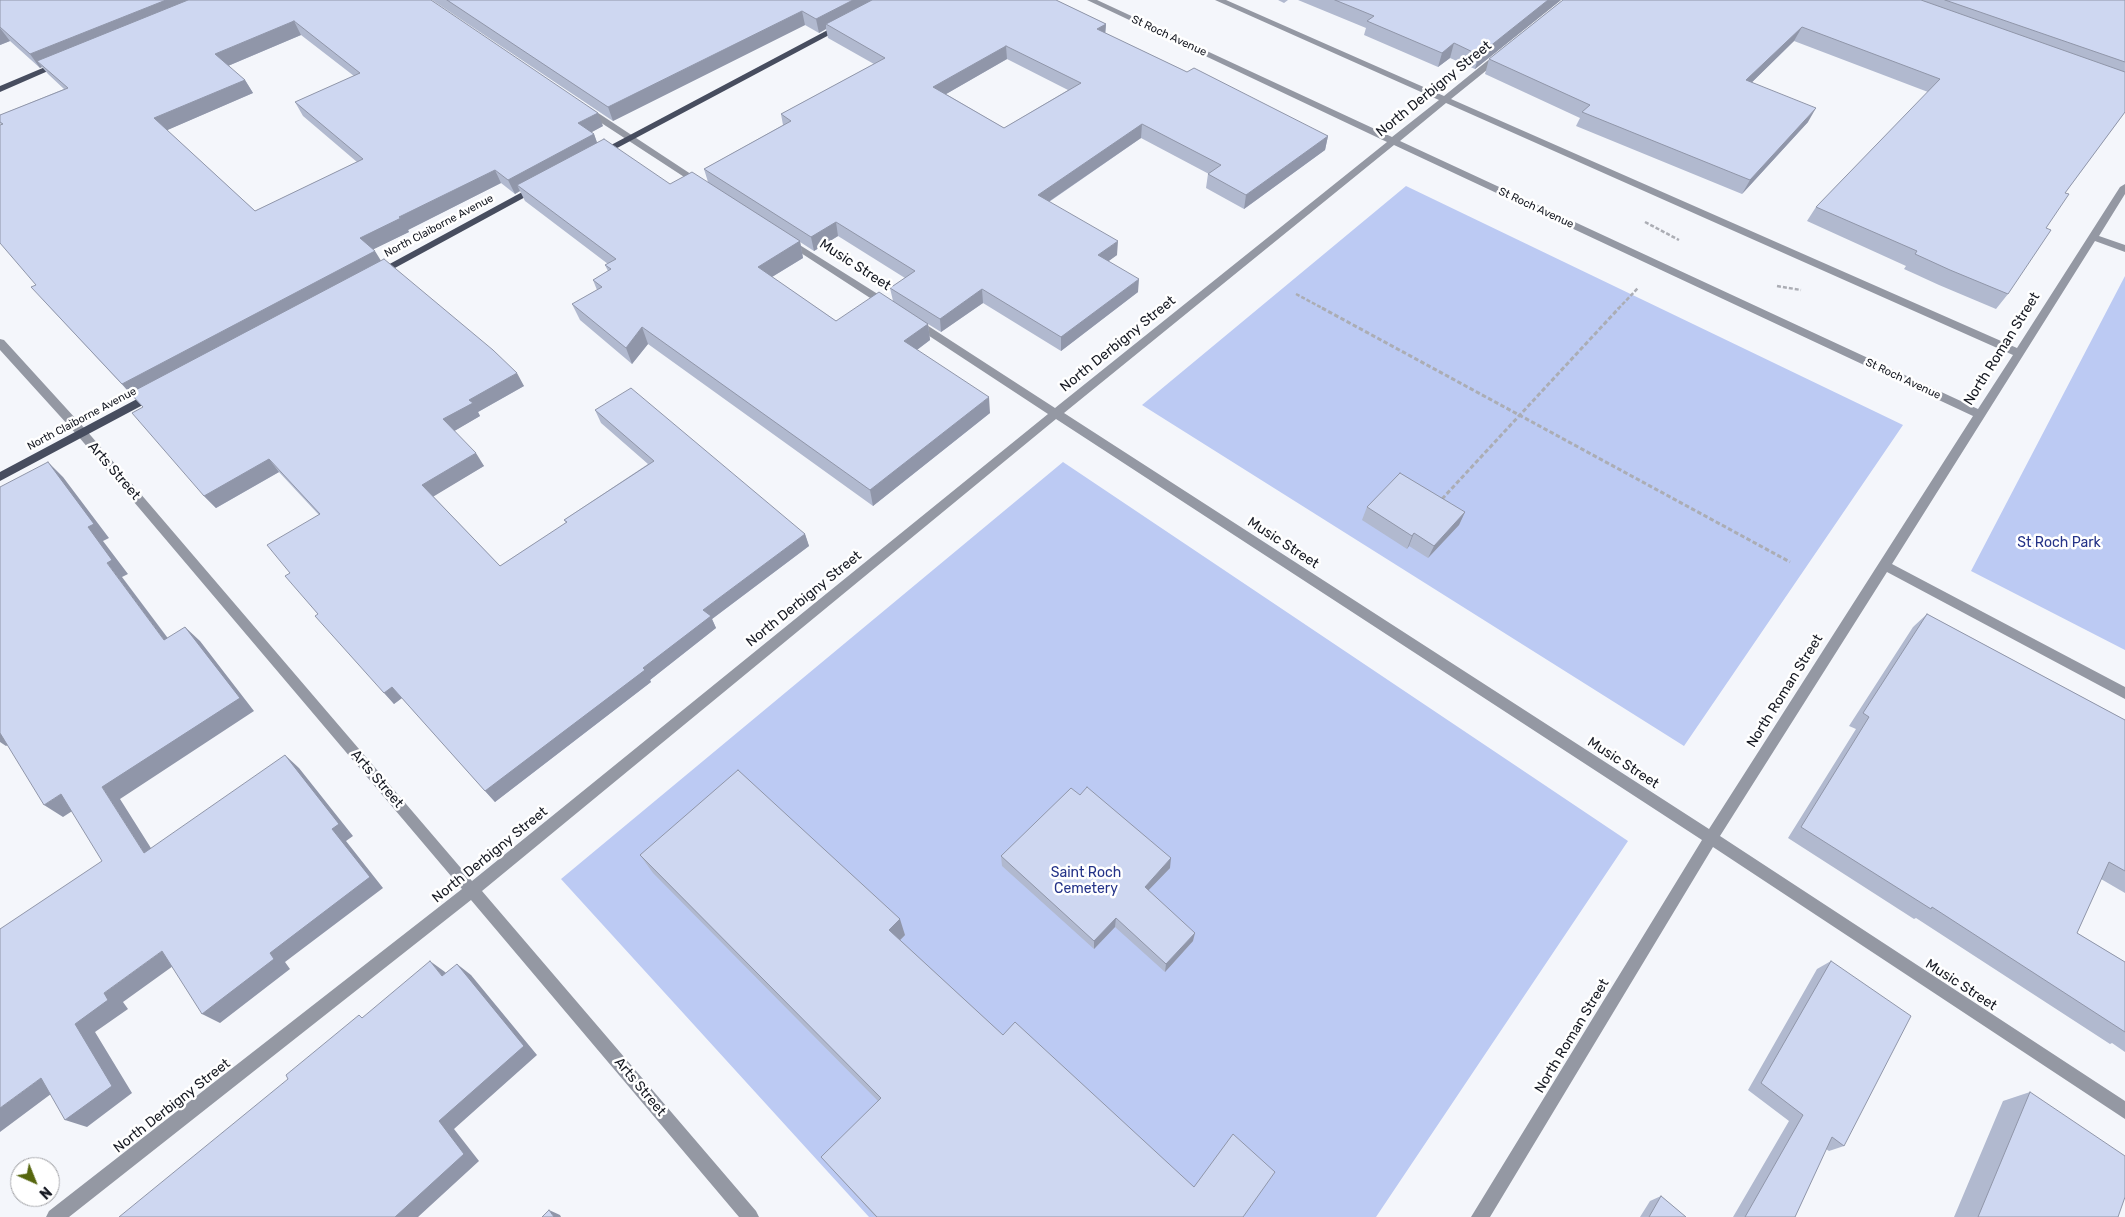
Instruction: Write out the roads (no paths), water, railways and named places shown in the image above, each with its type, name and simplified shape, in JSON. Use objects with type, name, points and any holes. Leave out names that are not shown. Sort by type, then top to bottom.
[{"type":"main road","points":[[594,156],[847,23]]},
{"type":"main road","points":[[0,89],[73,59]]},
{"type":"main road","name":"North Claiborne Avenue","points":[[368,278],[550,180]]},
{"type":"main road","name":"North Claiborne Avenue","points":[[0,477],[160,391]]},
{"type":"street","name":"St Roch Avenue","points":[[1092,0],[1980,415]]},
{"type":"street","points":[[1219,0],[2019,353]]},
{"type":"street","name":"North Derbigny Street","points":[[55,1217],[472,890],[1056,413],[1506,50]]},
{"type":"street","points":[[580,105],[712,192]]},
{"type":"street","name":"North Roman Street","points":[[1480,1217],[1711,838],[2125,188]]},
{"type":"street","name":"Music Street","points":[[780,235],[1711,838],[2125,1111]]},
{"type":"street","points":[[2093,237],[2125,249]]},
{"type":"street","name":"Arts Street","points":[[0,343],[82,434],[750,1217]]},
{"type":"street","points":[[1884,565],[2125,693]]},
{"type":"park label","name":"St Roch Park","points":[[2059,543]]},
{"type":"park label","name":"Saint Roch Cemetery","points":[[1086,882]]}]
